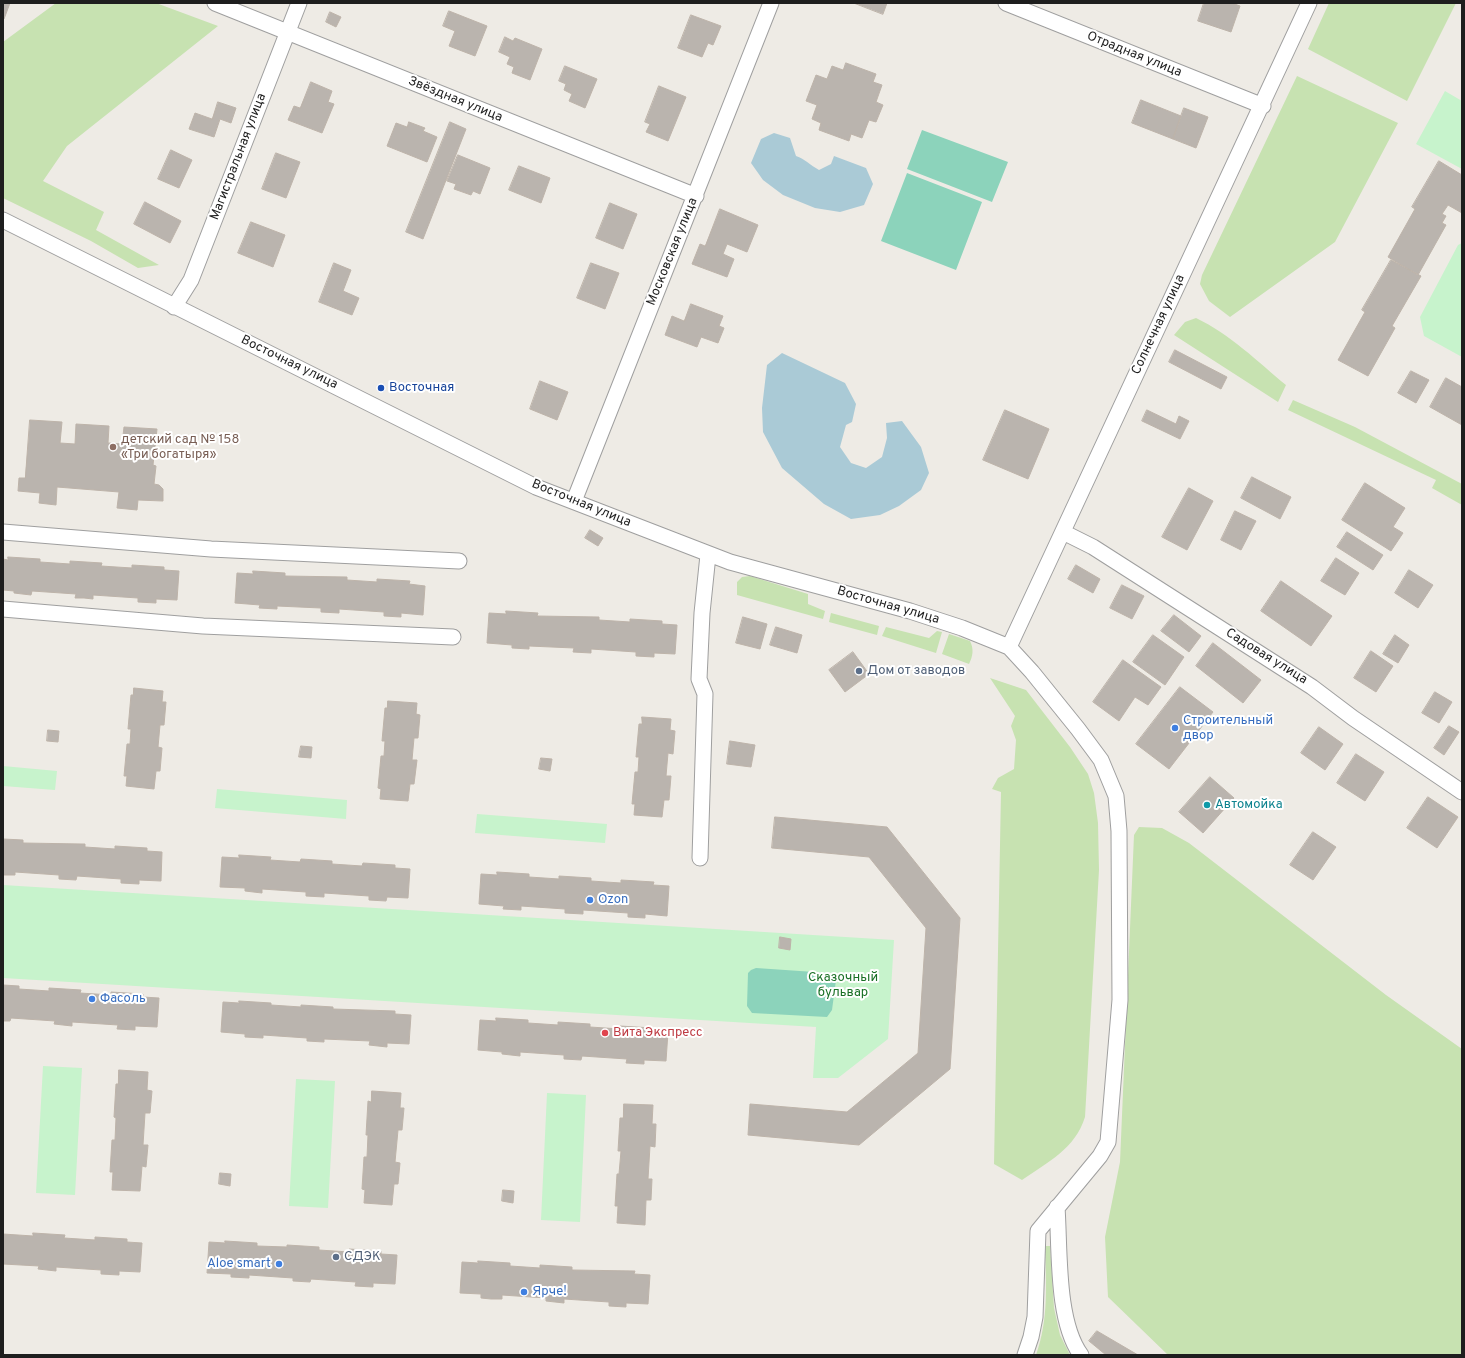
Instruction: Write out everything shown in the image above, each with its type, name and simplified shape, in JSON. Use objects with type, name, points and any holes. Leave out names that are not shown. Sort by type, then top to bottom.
[{"type":"street","name":"Звёздная улица","points":[[216,3],[287,33],[696,196]]},
{"type":"street","name":"Магистральная улица","points":[[174,307],[192,280],[299,3]]},
{"type":"street","name":"Московская улица","points":[[574,501],[696,196],[771,3]]},
{"type":"street","name":"Отрадная улица","points":[[1006,3],[1034,8],[1263,106]]},
{"type":"street","name":"Солнечная улица","points":[[1009,647],[1263,106],[1309,3]]},
{"type":"street","name":"Восточная улица","points":[[3,220],[536,487],[708,555],[910,612],[962,628],[1009,647]]},
{"type":"street","points":[[3,532],[211,549],[459,561]]},
{"type":"street","name":"Садовая улица","points":[[1063,532],[1093,547],[1312,687],[1353,718],[1462,792]]},
{"type":"street","points":[[700,858],[706,694],[699,679],[702,613],[708,555]]},
{"type":"street","points":[[3,609],[196,625],[452,637]]},
{"type":"street","points":[[1009,647],[1074,723],[1101,760],[1116,796],[1120,831],[1120,1000],[1108,1142],[1100,1156],[1038,1232],[1035,1317],[1031,1337],[1025,1355]]},
{"type":"street","points":[[1057,1207],[1063,1313],[1070,1335],[1081,1355]]},
{"type":"green space","points":[[56,3],[156,3],[218,26],[67,146],[43,181],[104,212],[96,230],[159,265],[138,268],[91,241],[3,198],[3,42]]},
{"type":"green space","points":[[1329,3],[1456,3],[1407,101],[1308,49]]},
{"type":"green space","points":[[1297,76],[1398,123],[1335,242],[1230,317],[1209,301],[1200,284],[1202,275]]},
{"type":"green space","points":[[1445,91],[1462,101],[1462,169],[1416,144]]},
{"type":"green space","points":[[922,130],[1008,162],[992,202],[907,169]]},
{"type":"green space","points":[[907,173],[982,202],[956,270],[881,241]]},
{"type":"green space","points":[[1462,243],[1462,357],[1424,336],[1420,317],[1458,245]]},
{"type":"green space","points":[[1196,318],[1232,340],[1286,385],[1278,402],[1174,335],[1185,322]]},
{"type":"green space","points":[[1293,400],[1355,427],[1462,484],[1462,505],[1432,488],[1436,480],[1288,410]]},
{"type":"green space","points":[[750,576],[808,594],[808,604],[825,611],[823,619],[737,595],[737,582],[742,577]]},
{"type":"green space","points":[[831,613],[879,626],[877,635],[829,622]]},
{"type":"green space","points":[[886,627],[929,638],[937,631],[942,632],[936,653],[882,636]]},
{"type":"green space","points":[[949,634],[970,641],[972,652],[969,664],[942,654]]},
{"type":"green space","points":[[990,678],[1026,690],[1070,747],[1088,774],[1094,793],[1098,823],[1099,870],[1085,1117],[1075,1138],[1060,1154],[1022,1180],[994,1164],[1001,792],[992,789],[998,778],[1014,769],[1016,740],[1011,726],[1015,716]]},
{"type":"green space","points":[[3,766],[57,771],[55,790],[3,786]]},
{"type":"green space","points":[[217,789],[347,800],[346,819],[215,808]]},
{"type":"green space","points":[[477,814],[607,824],[605,843],[475,833]]},
{"type":"green space","points":[[1139,827],[1162,828],[1189,843],[1386,995],[1462,1049],[1462,1355],[1168,1355],[1108,1297],[1105,1237],[1120,1162],[1134,835]]},
{"type":"green space","name":"Сказочный бульвар","points":[[3,885],[894,940],[888,1039],[838,1078],[813,1078],[816,1027],[3,978]]},
{"type":"green space","points":[[756,968],[829,973],[836,980],[832,1010],[827,1017],[752,1013],[747,1006],[748,973]]},
{"type":"green space","points":[[43,1066],[82,1068],[75,1195],[36,1193]]},
{"type":"green space","points":[[296,1079],[335,1081],[328,1208],[289,1206]]},
{"type":"green space","points":[[547,1093],[586,1095],[580,1222],[541,1220]]},
{"type":"green space","points":[[1045,1246],[1050,1246],[1054,1308],[1060,1335],[1070,1355],[1036,1355],[1045,1314]]},
{"type":"water","points":[[774,133],[790,138],[796,156],[819,170],[831,164],[834,156],[866,168],[873,184],[864,205],[840,212],[815,208],[783,195],[763,180],[751,163],[761,139]]},
{"type":"water","points":[[782,353],[845,383],[856,404],[852,422],[846,425],[840,447],[851,463],[866,468],[882,457],[887,438],[886,423],[902,421],[921,447],[929,473],[921,490],[899,506],[880,515],[851,519],[824,504],[782,468],[763,432],[762,408],[767,365]]},
{"type":"building","points":[[3,3],[10,3],[4,19],[3,18]]},
{"type":"building","points":[[854,3],[887,3],[883,14]]},
{"type":"building","points":[[1204,3],[1232,3],[1240,6],[1231,32],[1198,21]]},
{"type":"building","points":[[449,11],[487,26],[475,56],[449,46],[455,31],[443,26]]},
{"type":"building","points":[[330,12],[341,17],[336,27],[326,22]]},
{"type":"building","points":[[691,15],[721,26],[713,45],[708,43],[702,57],[678,48]]},
{"type":"building","points":[[505,37],[513,41],[515,38],[542,49],[530,80],[512,73],[514,67],[507,64],[510,57],[499,52]]},
{"type":"building","points":[[846,63],[876,74],[873,82],[882,85],[876,102],[883,105],[876,122],[869,120],[862,138],[851,134],[849,141],[819,130],[821,123],[812,119],[817,105],[806,101],[816,75],[827,79],[832,66],[843,70]]},
{"type":"building","points":[[565,66],[597,79],[585,108],[569,101],[572,94],[564,90],[566,84],[559,81]]},
{"type":"building","points":[[311,82],[332,91],[328,102],[334,104],[322,133],[288,120],[294,106],[300,108]]},
{"type":"building","points":[[659,86],[686,97],[668,141],[646,132],[650,124],[645,122]]},
{"type":"building","points":[[1141,100],[1181,116],[1173,139],[1132,123]]},
{"type":"building","points":[[218,102],[236,108],[231,123],[220,119],[214,137],[189,129],[195,113],[212,119]]},
{"type":"building","points":[[1184,108],[1208,117],[1196,148],[1173,139]]},
{"type":"building","points":[[409,122],[425,128],[423,131],[437,137],[427,162],[387,146],[396,123],[407,127]]},
{"type":"building","points":[[450,122],[466,129],[423,239],[406,232]]},
{"type":"building","points":[[171,150],[192,160],[179,188],[158,179]]},
{"type":"building","points":[[276,153],[300,162],[286,198],[262,189]]},
{"type":"building","points":[[458,155],[490,168],[480,194],[473,191],[471,195],[454,189],[456,184],[447,181]]},
{"type":"building","points":[[1439,161],[1462,175],[1462,213],[1448,205],[1442,214],[1446,216],[1442,223],[1446,225],[1418,275],[1388,257],[1415,209],[1412,207]]},
{"type":"building","points":[[519,166],[550,178],[541,203],[509,190]]},
{"type":"building","points":[[145,202],[181,221],[170,243],[134,224]]},
{"type":"building","points":[[610,203],[637,214],[623,249],[596,238]]},
{"type":"building","points":[[720,209],[758,225],[747,252],[727,244],[723,254],[734,259],[727,277],[692,264],[700,244],[705,246]]},
{"type":"building","points":[[251,222],[285,235],[273,267],[238,253]]},
{"type":"building","points":[[1391,260],[1421,276],[1392,326],[1395,328],[1368,376],[1338,360],[1365,312],[1362,310]]},
{"type":"building","points":[[334,263],[351,270],[343,291],[359,298],[352,315],[319,302]]},
{"type":"building","points":[[591,263],[619,273],[605,309],[577,298]]},
{"type":"building","points":[[691,304],[723,316],[719,326],[724,328],[718,343],[701,337],[697,347],[665,335],[672,316],[684,321]]},
{"type":"building","points":[[1175,350],[1227,377],[1221,389],[1169,362]]},
{"type":"building","points":[[1411,371],[1429,380],[1416,403],[1398,393]]},
{"type":"building","points":[[1446,378],[1462,387],[1462,425],[1430,407]]},
{"type":"building","points":[[540,381],[568,392],[557,420],[530,409]]},
{"type":"building","points":[[1005,410],[1049,429],[1028,479],[983,460]]},
{"type":"building","points":[[1147,410],[1176,424],[1179,416],[1189,421],[1180,439],[1142,421]]},
{"type":"building","points":[[30,420],[62,422],[60,443],[75,444],[76,424],[109,426],[108,443],[122,444],[124,427],[157,429],[153,465],[156,466],[154,484],[159,485],[163,489],[163,501],[138,500],[137,510],[117,508],[119,492],[57,487],[56,505],[39,503],[40,493],[18,491],[19,478],[25,478]]},
{"type":"building","points":[[1252,477],[1291,497],[1280,519],[1241,498]]},
{"type":"building","points":[[1365,483],[1405,508],[1393,527],[1403,533],[1391,551],[1342,520]]},
{"type":"building","points":[[1189,488],[1213,501],[1187,550],[1162,537]]},
{"type":"building","points":[[1235,511],[1256,521],[1241,550],[1221,540]]},
{"type":"building","points":[[590,530],[603,538],[598,546],[585,538]]},
{"type":"building","points":[[1347,532],[1383,555],[1373,570],[1337,547]]},
{"type":"building","points":[[8,557],[40,559],[40,562],[70,564],[70,561],[102,563],[101,566],[132,568],[132,565],[164,567],[164,570],[179,571],[177,600],[156,599],[156,603],[138,602],[138,598],[93,595],[93,599],[75,598],[76,594],[32,591],[31,595],[14,593],[14,591],[3,590],[3,559],[8,560]]},
{"type":"building","points":[[1336,558],[1359,573],[1345,595],[1321,581]]},
{"type":"building","points":[[1076,565],[1100,579],[1093,593],[1068,579]]},
{"type":"building","points":[[1409,570],[1433,585],[1418,608],[1395,593]]},
{"type":"building","points":[[253,571],[285,573],[285,576],[347,577],[347,580],[377,582],[377,579],[410,581],[409,584],[425,586],[423,615],[401,613],[401,617],[384,616],[384,612],[339,609],[339,613],[321,612],[321,608],[277,606],[277,609],[259,608],[260,605],[235,603],[237,573],[253,574]]},
{"type":"building","points":[[1281,581],[1332,616],[1311,646],[1261,611]]},
{"type":"building","points":[[1122,585],[1144,596],[1132,619],[1110,608]]},
{"type":"building","points":[[506,611],[538,613],[537,616],[599,617],[599,620],[630,622],[630,619],[662,621],[662,624],[677,625],[675,654],[654,653],[654,657],[636,656],[636,652],[591,649],[591,653],[573,652],[574,648],[529,646],[529,649],[512,648],[512,645],[487,643],[489,613],[506,614]]},
{"type":"building","points":[[1174,615],[1201,636],[1189,652],[1161,631]]},
{"type":"building","points":[[743,617],[767,624],[760,649],[736,643]]},
{"type":"building","points":[[776,627],[802,635],[797,653],[770,645]]},
{"type":"building","points":[[1153,635],[1184,657],[1165,685],[1133,662]]},
{"type":"building","points":[[1395,635],[1409,645],[1398,663],[1383,654]]},
{"type":"building","points":[[1213,643],[1261,680],[1243,703],[1196,666]]},
{"type":"building","points":[[1371,651],[1393,666],[1376,692],[1354,678]]},
{"type":"building","points":[[853,652],[869,674],[845,692],[829,670]]},
{"type":"building","points":[[1123,660],[1161,687],[1148,705],[1135,697],[1119,721],[1093,702]]},
{"type":"building","name":"Строительный двор","points":[[1180,687],[1213,712],[1169,769],[1136,744]]},
{"type":"building","points":[[134,688],[163,691],[162,702],[166,702],[164,725],[160,725],[158,747],[162,748],[160,771],[156,771],[154,789],[126,786],[127,776],[124,776],[127,744],[130,744],[131,729],[128,729],[131,695],[133,695]]},
{"type":"building","points":[[1435,692],[1452,702],[1439,723],[1422,713]]},
{"type":"building","points":[[388,701],[417,703],[416,714],[420,715],[418,738],[414,738],[412,760],[417,760],[414,784],[410,784],[408,801],[380,799],[381,789],[378,788],[381,756],[384,756],[385,741],[382,741],[385,708],[387,708]]},
{"type":"building","points":[[642,717],[671,719],[670,730],[675,731],[673,754],[668,753],[666,776],[671,776],[669,800],[664,800],[662,817],[634,815],[635,804],[632,804],[635,772],[638,772],[639,757],[636,757],[639,724],[642,724]]},
{"type":"building","points":[[1449,726],[1459,732],[1444,755],[1434,748]]},
{"type":"building","points":[[1319,727],[1343,744],[1325,770],[1301,753]]},
{"type":"building","points":[[48,730],[59,731],[58,742],[47,741]]},
{"type":"building","points":[[730,741],[755,745],[751,767],[727,764]]},
{"type":"building","points":[[301,746],[312,747],[311,758],[299,757]]},
{"type":"building","points":[[1356,754],[1384,772],[1365,801],[1337,783]]},
{"type":"building","points":[[541,758],[552,759],[550,771],[539,769]]},
{"type":"building","name":"Автомойка","points":[[1210,777],[1234,798],[1203,833],[1179,812]]},
{"type":"building","points":[[1428,797],[1458,817],[1437,848],[1407,828]]},
{"type":"building","points":[[775,817],[887,827],[960,918],[950,1069],[859,1145],[748,1135],[750,1104],[847,1112],[918,1053],[926,928],[869,857],[772,848]]},
{"type":"building","points":[[1313,832],[1336,847],[1313,880],[1290,865]]},
{"type":"building","points":[[3,839],[23,840],[23,843],[85,844],[85,847],[115,849],[115,846],[147,848],[147,851],[162,852],[161,881],[139,880],[139,884],[121,883],[121,879],[77,876],[76,880],[59,879],[59,875],[15,872],[15,875],[3,875]]},
{"type":"building","points":[[239,855],[271,857],[270,860],[300,862],[301,859],[332,861],[332,864],[362,866],[363,863],[395,865],[395,868],[410,869],[408,898],[387,897],[386,901],[369,900],[369,896],[324,893],[324,897],[306,896],[306,892],[262,889],[262,893],[245,891],[245,888],[220,887],[222,857],[239,858]]},
{"type":"building","points":[[497,872],[529,874],[529,877],[559,879],[559,876],[591,878],[591,881],[621,883],[621,880],[654,882],[653,885],[669,886],[667,916],[645,914],[645,918],[628,917],[628,913],[583,910],[583,914],[565,913],[565,909],[521,906],[521,910],[503,909],[504,906],[479,904],[481,874],[497,875]]},
{"type":"building","points":[[780,937],[791,939],[790,950],[779,948]]},
{"type":"building","points":[[3,985],[19,986],[19,989],[49,991],[49,988],[81,990],[80,993],[111,995],[111,992],[143,994],[143,997],[159,998],[157,1027],[135,1026],[135,1030],[117,1029],[118,1025],[72,1022],[72,1026],[54,1024],[55,1021],[11,1018],[10,1021],[3,1021]]},
{"type":"building","points":[[239,1001],[301,1007],[301,1005],[333,1007],[333,1009],[395,1011],[395,1014],[411,1015],[409,1044],[387,1043],[387,1047],[369,1045],[370,1041],[324,1039],[324,1042],[307,1041],[307,1038],[263,1035],[263,1038],[245,1037],[245,1034],[221,1032],[223,1002],[239,1003]]},
{"type":"building","points":[[496,1018],[528,1020],[528,1023],[558,1025],[558,1022],[590,1024],[590,1027],[620,1029],[620,1026],[652,1028],[652,1031],[668,1032],[666,1061],[644,1060],[644,1064],[626,1063],[627,1059],[582,1056],[581,1060],[564,1059],[564,1055],[520,1052],[520,1056],[502,1054],[502,1052],[478,1050],[480,1020],[496,1021]]},
{"type":"building","points":[[119,1070],[148,1072],[147,1090],[152,1091],[150,1113],[145,1113],[143,1145],[148,1145],[146,1167],[142,1166],[140,1191],[112,1190],[113,1172],[110,1172],[112,1140],[115,1140],[116,1118],[114,1117],[116,1084],[118,1084]]},
{"type":"building","points":[[372,1091],[401,1093],[400,1108],[404,1108],[402,1130],[398,1130],[395,1162],[400,1163],[398,1184],[394,1184],[392,1205],[364,1203],[365,1190],[362,1189],[364,1157],[367,1157],[368,1135],[366,1135],[368,1101],[371,1102]]},
{"type":"building","points":[[624,1104],[653,1105],[652,1124],[656,1124],[655,1147],[650,1146],[648,1179],[652,1179],[651,1200],[646,1200],[645,1225],[617,1223],[618,1206],[615,1206],[617,1174],[619,1174],[621,1151],[618,1151],[620,1118],[623,1118]]},
{"type":"building","points":[[220,1173],[231,1174],[230,1186],[219,1184]]},
{"type":"building","points":[[503,1190],[514,1191],[513,1203],[502,1201]]},
{"type":"building","points":[[33,1233],[65,1235],[64,1238],[95,1240],[95,1237],[127,1239],[127,1242],[142,1243],[140,1272],[119,1271],[119,1275],[101,1274],[101,1270],[56,1267],[56,1271],[38,1269],[39,1266],[3,1264],[3,1234],[33,1236]]},
{"type":"building","points":[[225,1241],[257,1243],[257,1246],[287,1247],[287,1245],[319,1247],[319,1250],[349,1252],[349,1249],[381,1251],[381,1254],[397,1255],[395,1284],[373,1283],[373,1287],[355,1286],[356,1282],[311,1279],[310,1282],[293,1281],[293,1278],[249,1275],[249,1278],[231,1277],[231,1274],[207,1273],[209,1242],[225,1243]]},
{"type":"building","points":[[478,1261],[510,1263],[510,1266],[540,1268],[540,1265],[572,1267],[572,1270],[635,1271],[634,1274],[650,1275],[648,1304],[626,1303],[626,1307],[609,1306],[609,1302],[564,1299],[564,1303],[546,1301],[546,1298],[502,1295],[502,1299],[491,1299],[481,1298],[481,1294],[460,1293],[462,1262],[478,1263]]},
{"type":"building","points":[[1097,1331],[1138,1355],[1106,1355],[1089,1341]]},
{"type":"place","name":"Восточная","points":[[381,388]]},
{"type":"place","name":"детский сад № 158 «Три богатыря»","points":[[113,447]]},
{"type":"place","name":"Дом от заводов","points":[[859,671]]},
{"type":"place","name":"Строительный двор","points":[[1175,728]]},
{"type":"place","name":"Автомойка","points":[[1207,805]]},
{"type":"place","name":"Ozon","points":[[590,900]]},
{"type":"place","name":"Фасоль","points":[[92,999]]},
{"type":"place","name":"Вита Экспресс","points":[[605,1033]]},
{"type":"place","name":"СДЭК","points":[[336,1257]]},
{"type":"place","name":"Aloe smart","points":[[279,1264]]},
{"type":"place","name":"Ярче!","points":[[524,1292]]}]
